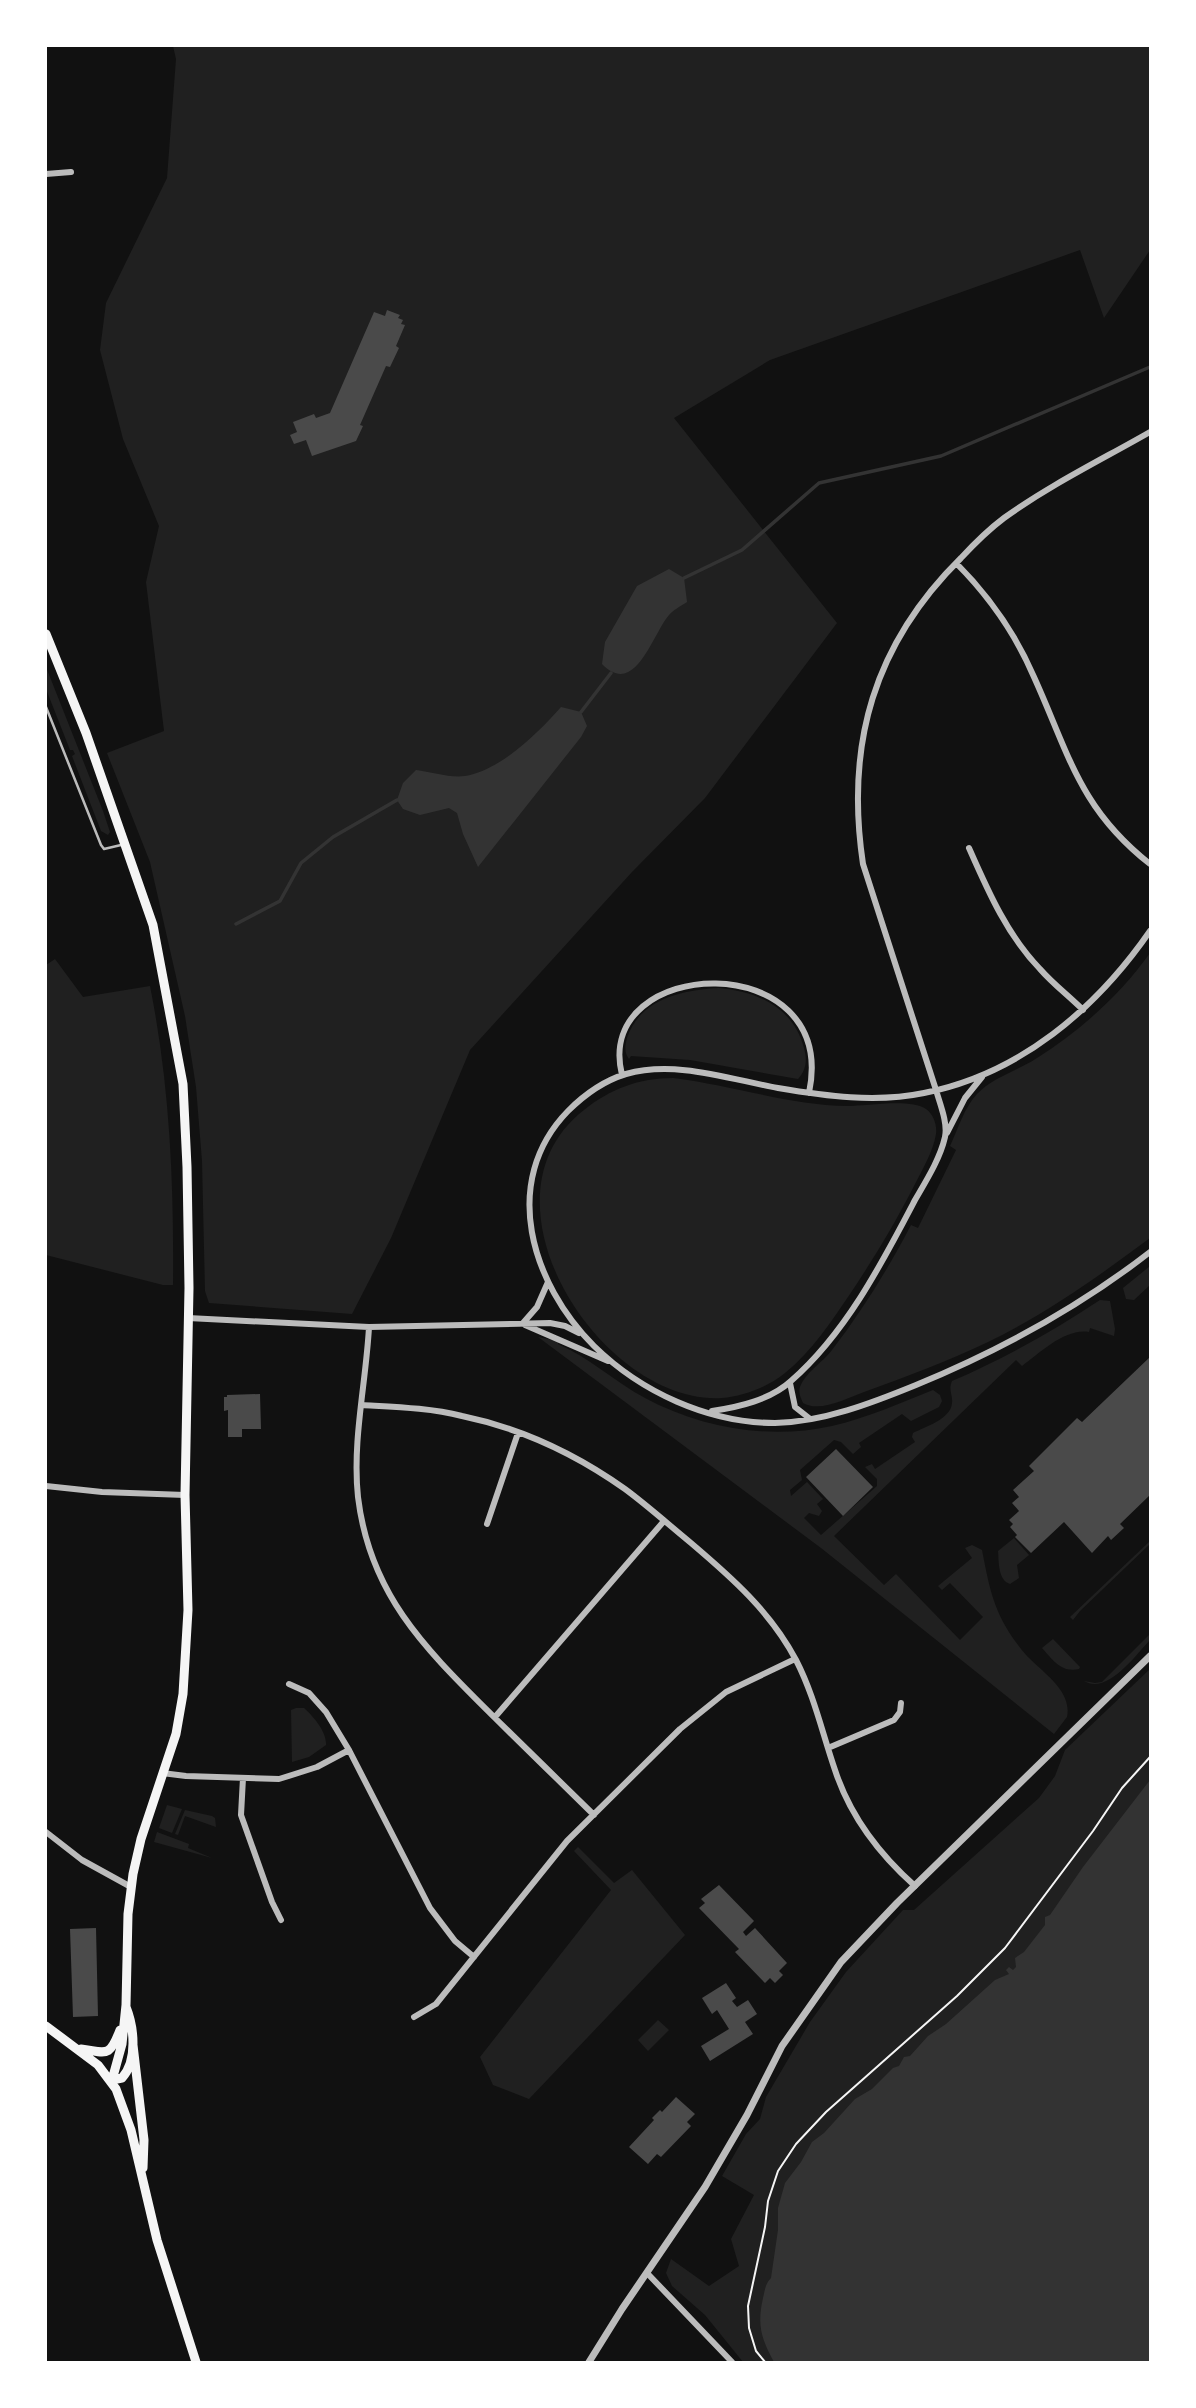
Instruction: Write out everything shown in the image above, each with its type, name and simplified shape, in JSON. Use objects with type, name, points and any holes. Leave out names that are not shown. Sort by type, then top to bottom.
[{"type":"main road","points":[[46,634],[86,733],[153,925],[183,1084],[187,1167],[185,1495],[188,1610],[183,1694],[176,1734],[141,1839],[131,1886],[126,2005],[122,2044],[112,2080]]},
{"type":"main road","points":[[126,2005],[132,2020],[144,2140],[142,2173]]},
{"type":"main road","points":[[79,2049],[99,2054],[109,2050],[124,2025]]},
{"type":"main road","points":[[46,2026],[79,2049],[112,2080],[124,2108],[157,2240],[196,2362]]},
{"type":"main road","points":[[112,2080],[125,2075],[133,2045]]},
{"type":"street","points":[[46,174],[71,172]]},
{"type":"street","points":[[945,1138],[945,1125],[936,1090],[863,864],[858,834],[858,799],[866,715],[878,677],[905,627],[934,585],[956,563],[1002,520],[1051,486],[1150,432]]},
{"type":"street","points":[[956,563],[999,614],[1020,648],[1034,674],[1071,768],[1087,797],[1130,848],[1150,864]]},
{"type":"street","points":[[969,848],[992,898],[1018,942],[1039,968],[1083,1010]]},
{"type":"street","points":[[586,1338],[560,1303],[537,1256],[530,1225],[531,1186],[540,1154],[552,1130],[573,1106],[595,1088],[622,1075],[653,1069],[671,1069],[836,1097],[913,1095],[936,1090],[1007,1064],[1037,1046],[1083,1010],[1131,958],[1150,931]]},
{"type":"street","points":[[622,1075],[618,1058],[620,1043],[628,1022],[637,1011],[662,995],[696,984],[735,984],[755,990],[780,1003],[800,1026],[811,1056],[813,1074],[809,1093]]},
{"type":"street","points":[[706,1412],[756,1400],[790,1383],[826,1344],[871,1279],[926,1180],[965,1098],[986,1073]]},
{"type":"street","points":[[523,1324],[611,1362],[668,1398],[706,1412],[758,1422],[810,1419],[890,1396],[961,1367],[1019,1339],[1090,1296],[1150,1252]]},
{"type":"street","points":[[523,1324],[537,1307],[548,1282]]},
{"type":"street","points":[[188,1318],[369,1327],[558,1324],[575,1330],[611,1362]]},
{"type":"street","points":[[369,1327],[357,1452],[358,1497],[369,1547],[378,1572],[419,1640],[594,1815]]},
{"type":"street","points":[[790,1383],[795,1407],[799,1413],[810,1419]]},
{"type":"street","points":[[362,1405],[460,1415],[518,1433],[565,1454],[624,1489],[711,1560],[760,1606],[780,1633],[816,1706],[843,1790],[863,1827],[885,1857],[915,1886]]},
{"type":"street","points":[[487,1524],[518,1433]]},
{"type":"street","points":[[46,1486],[102,1492],[185,1495]]},
{"type":"street","points":[[495,1717],[664,1521]]},
{"type":"street","points":[[589,2362],[621,2309],[710,2179],[782,2046],[825,1984],[859,1942],[1150,1656]]},
{"type":"street","points":[[414,2017],[436,2004],[567,1841],[680,1728],[726,1692],[795,1659]]},
{"type":"street","points":[[289,1684],[309,1693],[326,1712],[349,1750],[430,1908],[455,1941],[474,1957]]},
{"type":"street","points":[[828,1748],[894,1720],[900,1712],[901,1703]]},
{"type":"street","points":[[162,1773],[279,1779],[295,1776],[349,1750]]},
{"type":"street","points":[[243,1778],[241,1815],[281,1920]]},
{"type":"street","points":[[46,1832],[82,1860],[131,1886]]},
{"type":"street","points":[[647,2273],[732,2362]]},
{"type":"lane","points":[[46,707],[101,845],[104,849],[109,849],[126,844]]},
{"type":"path","points":[[765,2362],[756,2351],[749,2328],[748,2306],[768,2201],[778,2171],[796,2144],[826,2112],[957,1996],[1005,1948],[1122,1788],[1150,1757]]},
{"type":"shaded area","points":[[173,46],[1150,46],[1150,250],[1104,318],[1080,250],[770,360],[674,418],[837,623],[705,798],[632,872],[470,1050],[391,1238],[352,1314],[209,1303],[205,1291],[202,1161],[196,1087],[185,1016],[150,862],[107,753],[164,731],[146,582],[159,526],[123,439],[100,350],[106,303],[167,178],[176,59]]},
{"type":"shaded area","points":[[669,569],[684,578],[687,602],[669,615],[642,660],[633,669],[624,674],[614,672],[602,664],[605,642],[637,586]]},
{"type":"shaded area","points":[[46,667],[103,811],[110,832],[108,835],[101,831],[72,756],[75,754],[70,750],[46,689]]},
{"type":"shaded area","points":[[561,707],[581,712],[587,726],[478,867],[457,813],[449,808],[420,815],[403,809],[397,800],[403,783],[416,770],[447,776],[465,776],[492,766],[530,739]]},
{"type":"shaded area","points":[[1150,953],[1150,1238],[1051,1307],[988,1342],[834,1403],[810,1406],[803,1403],[799,1391],[802,1382],[832,1350],[854,1320],[911,1225],[918,1228],[956,1150],[950,1146],[972,1100],[990,1083],[1037,1058],[1084,1024],[1126,983]]},
{"type":"shaded area","points":[[55,959],[83,997],[150,986],[162,1061],[169,1135],[173,1285],[163,1285],[46,1255],[46,965]]},
{"type":"shaded area","points":[[719,988],[760,998],[783,1012],[792,1022],[806,1056],[805,1068],[798,1079],[690,1060],[631,1056],[629,1059],[625,1049],[627,1038],[633,1025],[652,1006],[677,994]]},
{"type":"shaded area","points":[[673,1078],[825,1105],[910,1104],[926,1109],[935,1124],[936,1134],[924,1167],[891,1228],[828,1326],[804,1355],[778,1378],[755,1390],[730,1397],[677,1391],[633,1368],[595,1333],[564,1290],[545,1242],[540,1194],[552,1148],[584,1110],[604,1096],[648,1080]]},
{"type":"shaded area","points":[[1150,1266],[1150,1285],[1134,1300],[1126,1299],[1123,1288]]},
{"type":"shaded area","points":[[1100,1300],[1110,1301],[1114,1336],[1090,1328],[1089,1332],[1062,1338],[1022,1366],[1016,1360],[834,1536],[884,1585],[896,1574],[960,1640],[983,1617],[950,1583],[942,1590],[938,1586],[972,1558],[965,1548],[972,1545],[982,1550],[991,1590],[1005,1625],[1021,1649],[1065,1697],[1067,1717],[1054,1734],[821,1548],[538,1337],[559,1341],[558,1344],[645,1398],[689,1417],[736,1428],[784,1432],[808,1430],[858,1419],[933,1390],[940,1395],[942,1401],[939,1407],[911,1421],[902,1414],[859,1443],[861,1447],[853,1454],[841,1442],[834,1440],[800,1470],[802,1480],[790,1490],[791,1496],[807,1482],[823,1499],[817,1504],[822,1511],[819,1516],[809,1513],[804,1518],[821,1535],[877,1486],[877,1479],[865,1467],[872,1464],[875,1469],[915,1442],[913,1433],[937,1422],[947,1414],[952,1403],[952,1381],[1028,1344]]},
{"type":"shaded area","points":[[1014,1538],[1029,1555],[1017,1565],[1019,1578],[1010,1584],[1001,1575],[998,1551]]},
{"type":"shaded area","points":[[1150,1541],[1073,1620],[1070,1617]]},
{"type":"shaded area","points":[[1150,1634],[1150,1640],[1120,1672],[1102,1683],[1084,1681],[1102,1682]]},
{"type":"shaded area","points":[[1053,1639],[1079,1669],[1062,1667],[1042,1648]]},
{"type":"shaded area","points":[[1150,1669],[1150,2362],[743,2362],[705,2315],[672,2286],[666,2273],[671,2259],[709,2286],[739,2266],[731,2239],[754,2195],[722,2176],[746,2134],[760,2119],[766,2097],[810,2022],[846,1972],[903,1910],[914,1910],[1039,1798],[1055,1776],[1065,1750]]},
{"type":"shaded area","points":[[304,1708],[315,1720],[322,1730],[326,1745],[309,1757],[292,1762],[291,1710]]},
{"type":"shaded area","points":[[1150,1780],[1150,2362],[774,2362],[763,2338],[760,2316],[766,2287],[771,2278],[778,2230],[778,2208],[785,2183],[812,2142],[824,2133],[855,2099],[872,2089],[893,2068],[899,2066],[904,2057],[910,2056],[928,2036],[946,2024],[995,1980],[1009,1974],[1006,1970],[1009,1967],[1013,1970],[1016,1967],[1015,1958],[1024,1952],[1045,1925],[1045,1917],[1050,1915]]},
{"type":"shaded area","points":[[167,1805],[182,1809],[172,1833],[159,1828]]},
{"type":"shaded area","points":[[185,1810],[212,1816],[215,1818],[216,1827],[185,1816],[178,1835],[175,1834]]},
{"type":"shaded area","points":[[157,1832],[189,1844],[188,1848],[212,1858],[154,1842]]},
{"type":"shaded area","points":[[578,1847],[614,1883],[632,1870],[685,1935],[529,2099],[493,2085],[480,2057],[611,1890],[574,1851]]},
{"type":"shaded area","points":[[658,2020],[669,2030],[648,2051],[638,2040]]},
{"type":"building","points":[[387,310],[400,315],[398,318],[403,320],[401,324],[405,325],[396,346],[399,348],[390,367],[386,366],[360,425],[363,426],[356,441],[312,456],[306,440],[294,444],[290,435],[297,432],[293,422],[314,414],[316,418],[330,413],[374,312],[385,316]]},
{"type":"building","points":[[1150,1357],[1150,1495],[1120,1524],[1124,1528],[1111,1540],[1108,1536],[1092,1553],[1064,1522],[1031,1553],[1015,1537],[1017,1535],[1010,1527],[1013,1524],[1009,1520],[1019,1511],[1012,1503],[1019,1497],[1013,1490],[1034,1471],[1029,1466],[1077,1418],[1082,1422]]},
{"type":"building","points":[[260,1394],[261,1429],[242,1429],[242,1437],[228,1437],[228,1410],[224,1411],[224,1397]]},
{"type":"building","points":[[836,1449],[873,1487],[843,1516],[806,1477]]},
{"type":"building","points":[[719,1885],[754,1921],[743,1932],[746,1936],[755,1928],[787,1963],[779,1971],[783,1975],[775,1983],[770,1978],[765,1983],[735,1952],[739,1949],[699,1908],[705,1903],[701,1899]]},
{"type":"building","points":[[96,1928],[98,2016],[73,2017],[70,1929]]},
{"type":"building","points":[[726,1983],[736,1998],[732,2001],[737,2007],[748,2000],[757,2014],[745,2022],[753,2034],[710,2061],[701,2046],[729,2029],[717,2010],[712,2014],[702,1998]]},
{"type":"building","points":[[676,2097],[695,2114],[687,2122],[691,2126],[661,2157],[657,2154],[648,2164],[629,2147],[654,2120],[652,2118]]},
{"type":"waterway","points":[[684,578],[742,550],[819,483],[941,456],[1150,367]]},
{"type":"waterway","points":[[581,712],[611,673]]},
{"type":"waterway","points":[[236,924],[280,901],[301,863],[333,837],[397,800]]}]
